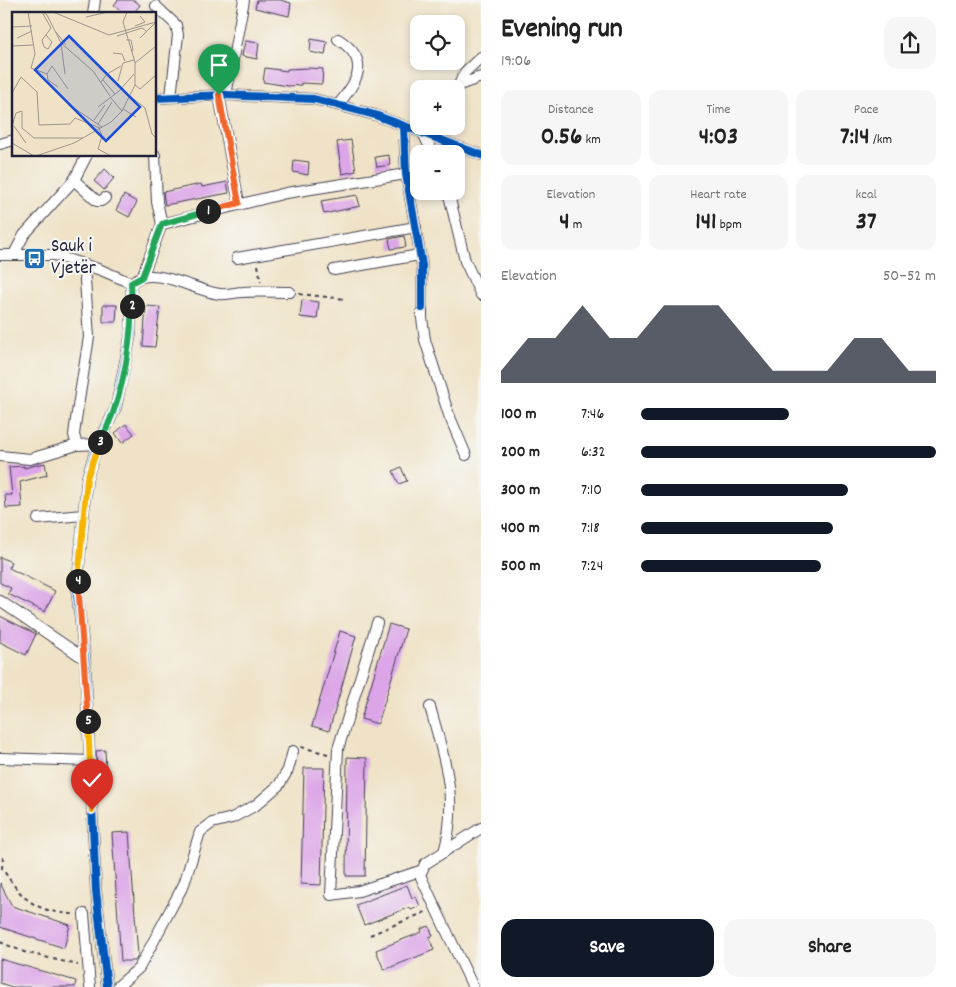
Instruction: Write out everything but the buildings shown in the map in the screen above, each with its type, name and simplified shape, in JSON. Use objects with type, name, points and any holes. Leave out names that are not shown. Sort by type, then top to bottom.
[{"type":"street","points":[[239,203],[222,95],[244,0]]},
{"type":"street","points":[[156,6],[176,26],[178,35],[171,97]]},
{"type":"street","points":[[338,39],[355,56],[359,73],[355,83],[338,106]]},
{"type":"street","points":[[462,80],[465,72],[481,57]]},
{"type":"street","points":[[465,84],[481,76]]},
{"type":"street","points":[[156,98],[222,95],[314,99],[375,115],[410,129]]},
{"type":"street","points":[[404,126],[406,174],[423,278],[422,308],[425,340],[449,415],[466,455]]},
{"type":"street","points":[[424,135],[481,155]]},
{"type":"street","points":[[424,135],[429,145]]},
{"type":"street","points":[[14,254],[24,235],[74,180],[86,156]]},
{"type":"street","points":[[142,277],[162,224],[157,202],[155,156]]},
{"type":"street","points":[[162,224],[239,203],[406,174]]},
{"type":"street","points":[[74,180],[97,200],[101,201],[105,198]]},
{"type":"street","points":[[450,200],[465,261],[481,295]]},
{"type":"street","points":[[237,258],[416,228]]},
{"type":"street","points":[[0,255],[54,255],[101,270],[131,283]]},
{"type":"street","points":[[334,270],[419,255]]},
{"type":"street","points":[[76,445],[74,435],[89,337],[84,266]]},
{"type":"street","points":[[131,283],[142,277],[184,282],[220,295],[263,291],[290,292]]},
{"type":"street","points":[[107,987],[96,891],[85,659],[77,594],[87,478],[99,444],[116,407],[125,368],[131,333],[131,283]]},
{"type":"street","points":[[0,456],[30,459],[76,445],[99,444]]},
{"type":"street","points":[[38,519],[83,515]]},
{"type":"street","points":[[0,601],[85,659]]},
{"type":"street","points":[[376,624],[338,749],[331,895],[358,891],[416,873],[425,864],[481,828]]},
{"type":"street","points":[[430,707],[446,759],[450,795],[451,829],[444,852]]},
{"type":"street","points":[[117,987],[139,968],[151,946],[184,884],[200,832],[212,823],[232,818],[256,805],[279,785],[297,749]]},
{"type":"street","points":[[0,758],[90,761]]},
{"type":"street","points":[[416,873],[473,987]]},
{"type":"street","points":[[84,914],[90,968],[90,987]]},
{"type":"path","points":[[256,255],[263,291]]},
{"type":"path","points":[[290,292],[346,299]]},
{"type":"path","points":[[297,749],[337,757]]},
{"type":"path","points":[[4,857],[2,868],[23,898],[41,908],[84,914]]},
{"type":"path","points":[[370,935],[428,911]]},
{"type":"path","points":[[0,942],[24,952],[90,968]]},
{"type":"cycle path","points":[[156,98],[226,95],[314,99],[375,115],[481,155]]},
{"type":"cycle path","points":[[404,126],[406,174],[422,265],[422,308]]},
{"type":"cycle path","points":[[107,987],[96,891],[85,659],[77,594],[87,478],[95,452],[116,407],[131,333],[131,283]]},
{"type":"place","name":"Sauk i Vjetër","points":[[35,258]]},
{"type":"route","points":[[92,810],[85,659],[77,594],[87,478],[95,452],[110,424],[120,393],[131,333],[133,300],[131,283],[142,277],[162,224],[239,203],[219,95]]}]
